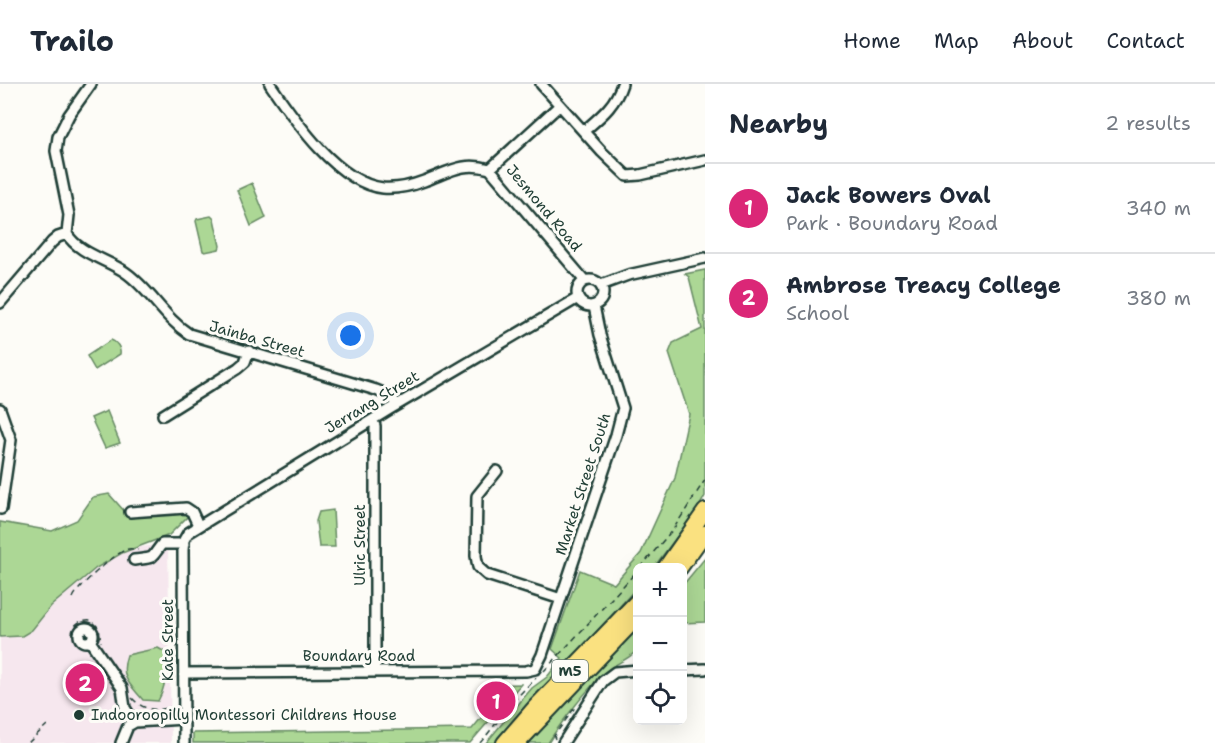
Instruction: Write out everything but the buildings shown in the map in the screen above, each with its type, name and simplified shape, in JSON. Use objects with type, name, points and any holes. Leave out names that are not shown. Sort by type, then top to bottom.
[{"type":"highway","points":[[668,563],[705,512]]},
{"type":"highway","points":[[683,563],[705,533]]},
{"type":"highway","name":"M5","points":[[504,743],[536,706],[633,605]]},
{"type":"highway","name":"M5","points":[[518,743],[633,622]]},
{"type":"street","points":[[0,303],[52,242],[67,234],[68,204],[56,151],[58,137],[69,115],[91,84]]},
{"type":"street","name":"Jesmond Road","points":[[270,84],[307,133],[337,165],[363,182],[383,188],[407,187],[469,164],[490,169],[585,280]]},
{"type":"street","points":[[541,84],[627,176],[640,176],[705,160]]},
{"type":"street","points":[[584,131],[606,113],[618,97],[622,84]]},
{"type":"street","points":[[490,169],[560,105]]},
{"type":"street","name":"Jainba Street","points":[[67,234],[75,244],[128,274],[185,332],[376,390],[388,395],[397,404]]},
{"type":"street","points":[[601,285],[628,275],[705,258]]},
{"type":"street","points":[[585,280],[594,280],[601,285],[602,299],[594,306],[585,305],[578,298],[578,288],[585,280]]},
{"type":"street","name":"Jerrang Street","points":[[185,540],[198,525],[397,404],[578,298]]},
{"type":"street","name":"Market Street South","points":[[535,669],[561,599],[623,408],[600,335],[594,306]]},
{"type":"street","points":[[164,415],[238,368],[245,362],[249,351]]},
{"type":"street","points":[[0,409],[11,440],[1,509]]},
{"type":"street","name":"Ulric Street","points":[[372,420],[375,426],[375,670]]},
{"type":"street","points":[[497,471],[477,496],[476,556],[478,567],[487,575],[561,599]]},
{"type":"street","points":[[130,512],[186,508],[192,512],[198,525]]},
{"type":"street","points":[[134,560],[156,556],[162,544],[185,540]]},
{"type":"street","name":"Kate Street","points":[[184,743],[185,540]]},
{"type":"street","points":[[90,641],[122,688],[125,708],[134,722]]},
{"type":"street","name":"Boundary Road","points":[[184,673],[375,670],[526,671],[535,669]]},
{"type":"street","points":[[687,670],[705,669]]},
{"type":"street","points":[[563,743],[603,681],[615,672],[633,670]]},
{"type":"street","points":[[121,743],[126,730],[134,722],[184,719]]},
{"type":"path","points":[[643,563],[674,528],[705,480]]},
{"type":"path","points":[[73,598],[83,583],[123,551],[138,550],[148,558]]},
{"type":"path","points":[[480,743],[504,715],[512,701],[551,664],[633,575]]},
{"type":"path","points":[[556,743],[554,736],[576,706]]},
{"type":"path","points":[[28,743],[47,725]]},
{"type":"shaded area","points":[[168,544],[171,743],[0,743],[0,562]]},
{"type":"green space","points":[[252,183],[266,218],[251,226],[237,190]]},
{"type":"green space","points":[[211,216],[214,219],[220,246],[219,249],[205,252],[196,221]]},
{"type":"green space","points":[[705,270],[705,496],[657,563],[633,563],[633,591],[495,743],[486,743],[532,688],[547,677],[562,658],[552,649],[580,570],[614,584],[641,553],[675,478],[689,414],[669,353],[673,343],[702,329],[689,277],[685,274]]},
{"type":"green space","points":[[111,340],[118,346],[120,354],[95,370],[87,356]]},
{"type":"green space","points":[[107,411],[120,443],[105,448],[91,418]]},
{"type":"green space","points":[[109,494],[126,513],[185,509],[191,513],[169,535],[122,553],[96,568],[51,606],[32,630],[22,636],[0,637],[0,522],[52,531],[77,520],[93,497]]},
{"type":"green space","points":[[333,510],[335,547],[319,547],[316,521],[319,512]]},
{"type":"green space","points":[[705,558],[705,622],[687,623],[687,580]]},
{"type":"green space","points":[[633,633],[633,654],[609,669],[594,683],[548,743],[529,743]]},
{"type":"green space","points":[[158,648],[165,652],[166,671],[163,690],[158,701],[143,700],[125,675],[127,655]]},
{"type":"green space","points":[[521,684],[470,743],[193,743],[193,733],[472,729],[482,717],[489,685]]},
{"type":"place","name":"Ambrose Treacy College","points":[[85,683]]},
{"type":"place","name":"Jack Bowers Oval","points":[[496,701]]},
{"type":"place","name":"Indooroopilly Montessori Childrens House","points":[[79,715]]}]
